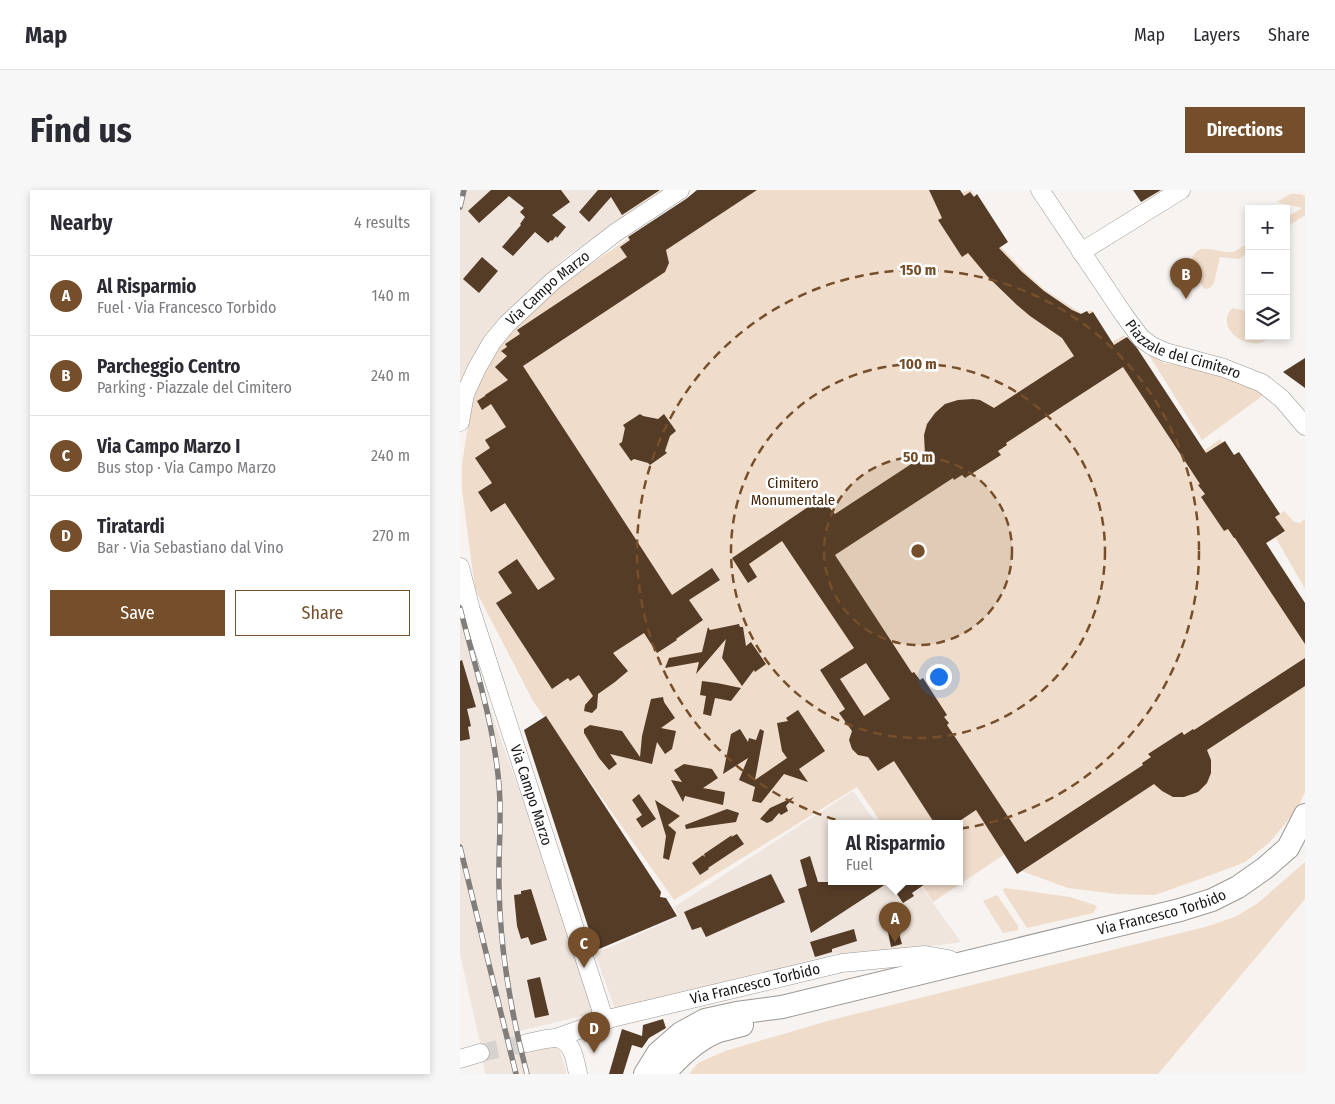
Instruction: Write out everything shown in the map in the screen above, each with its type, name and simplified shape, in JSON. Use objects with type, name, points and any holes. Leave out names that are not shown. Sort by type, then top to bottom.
[{"type":"main road","name":"Via Francesco Torbido","points":[[646,1074],[658,1053],[681,1033],[705,1020],[736,1013],[782,1007],[1180,910],[1212,900],[1238,887],[1265,868],[1288,848],[1305,815]]},
{"type":"main road","points":[[1288,848],[1305,830]]},
{"type":"main road","name":"Via Francesco Torbido","points":[[664,1074],[675,1061],[693,1046],[717,1032],[744,1024],[782,1007]]},
{"type":"street","name":"Via Campo Marzo","points":[[460,422],[465,394],[476,368],[492,342],[507,324],[553,282],[615,233],[680,190]]},
{"type":"street","points":[[1040,190],[1081,252],[1181,190]]},
{"type":"street","name":"Piazzale del Cimitero","points":[[1081,252],[1141,338],[1165,352],[1224,368],[1262,384],[1282,399],[1305,426]]},
{"type":"street","name":"Via Campo Marzo","points":[[460,567],[465,613],[601,1009],[598,1022]]},
{"type":"street","name":"Via Francesco Torbido","points":[[526,1043],[546,1038],[556,1038],[612,1018],[842,963],[925,955],[948,959],[959,964]]},
{"type":"street","points":[[556,1038],[561,1039],[569,1046],[575,1058],[578,1074]]},
{"type":"street","points":[[460,1059],[480,1053]]},
{"type":"shaded area","points":[[460,190],[667,190],[567,256],[546,275],[500,321],[475,356],[460,385]]},
{"type":"shaded area","points":[[461,622],[467,645],[571,935],[595,1013],[519,1031],[524,1053],[558,1045],[567,1074],[485,1074],[460,954]]},
{"type":"shaded area","points":[[853,791],[874,820],[828,820],[828,885],[920,885],[961,942],[843,959],[837,953],[615,1009],[595,954],[679,916],[674,907]]},
{"type":"green space","name":"Cimitero Monumentale","points":[[699,190],[960,190],[962,192],[971,190],[1005,240],[999,245],[1027,274],[1045,290],[1081,313],[1092,310],[1112,342],[1124,335],[1201,453],[1220,439],[1282,534],[1264,545],[1305,608],[1305,792],[1297,809],[1270,842],[1245,862],[1155,895],[1117,894],[1068,888],[1024,872],[1008,852],[963,882],[963,820],[879,820],[857,787],[674,900],[533,701],[475,589],[462,490],[462,464],[471,407],[488,357],[546,295]]},
{"type":"green space","points":[[1290,194],[1305,196],[1305,215],[1290,225],[1290,216],[1302,208],[1277,202]]},
{"type":"green space","points":[[1245,245],[1245,255],[1239,259],[1220,257],[1214,283],[1210,288],[1204,289],[1190,266],[1196,252],[1201,249],[1232,252]]},
{"type":"green space","points":[[1233,308],[1245,311],[1245,340],[1267,340],[1254,343],[1241,340],[1228,327],[1228,313]]},
{"type":"green space","points":[[1147,352],[1164,363],[1230,375],[1265,394],[1202,440]]},
{"type":"green space","points":[[1284,511],[1294,522],[1300,523],[1305,519],[1305,589],[1276,538],[1285,532],[1275,517]]},
{"type":"green space","points":[[1305,862],[1305,899],[1158,1074],[689,1074],[698,1063],[725,1051],[831,1020],[1205,927],[1235,917],[1258,903]]},
{"type":"green space","name":"Cimitero Monumentale","points":[[922,885],[958,885],[933,902]]},
{"type":"green space","points":[[1005,888],[1070,897],[1097,907],[1093,913],[1027,928],[1005,894],[1003,890]]},
{"type":"green space","points":[[997,895],[1018,926],[1018,930],[1003,933],[983,901]]},
{"type":"building","points":[[491,190],[561,190],[570,202],[552,215],[566,227],[557,238],[556,236],[548,243],[535,232],[513,256],[502,247],[521,225],[525,217],[520,212],[524,208],[509,196],[479,223],[468,211]]},
{"type":"building","points":[[598,190],[660,190],[622,215],[611,197],[589,222],[579,212]]},
{"type":"building","points":[[697,190],[757,190],[666,250],[669,263],[665,272],[523,366],[672,595],[712,568],[720,580],[689,600],[703,620],[677,640],[657,653],[644,633],[613,653],[628,671],[598,694],[597,708],[592,713],[584,711],[585,705],[593,696],[579,675],[570,681],[568,678],[552,689],[496,603],[512,593],[498,572],[517,559],[538,590],[555,579],[505,503],[491,512],[478,492],[492,483],[475,458],[490,448],[485,440],[506,427],[491,404],[482,410],[477,401],[508,380],[495,367],[507,356],[501,351],[507,347],[505,344],[520,334],[517,330],[627,257],[620,247],[630,240],[628,237]]},
{"type":"building","points":[[929,190],[960,190],[964,196],[970,192],[974,197],[977,194],[1008,242],[999,248],[1021,271],[1044,291],[1072,310],[1081,314],[1087,311],[1089,314],[1093,312],[1114,345],[1127,337],[1137,348],[1206,453],[1225,441],[1234,455],[1239,452],[1280,514],[1275,517],[1285,531],[1266,543],[1305,603],[1305,644],[1235,538],[1228,529],[1224,531],[1201,497],[1205,494],[1198,485],[1200,484],[1123,367],[1006,443],[1007,445],[998,451],[1001,455],[965,478],[962,475],[954,480],[953,478],[835,555],[912,673],[914,672],[920,680],[923,678],[947,715],[944,717],[949,723],[947,725],[1025,842],[1143,765],[1142,763],[1151,757],[1148,754],[1182,732],[1184,735],[1194,730],[1305,658],[1305,686],[1207,750],[1211,760],[1211,773],[1207,783],[1198,792],[1184,797],[1173,797],[1154,784],[1017,874],[976,810],[961,820],[932,820],[894,761],[878,771],[868,757],[858,755],[852,749],[849,740],[852,731],[839,713],[845,709],[820,670],[854,648],[782,541],[749,564],[757,577],[748,583],[732,558],[814,503],[826,504],[835,514],[925,455],[924,435],[927,424],[945,404],[958,400],[973,399],[980,400],[994,408],[1074,356],[1062,338],[1017,305],[988,277],[968,253],[962,257],[938,220],[942,218]],"holes":[[[866,663],[890,699],[864,716],[840,679]]]},
{"type":"building","points":[[1133,190],[1161,190],[1141,202]]},
{"type":"building","points":[[482,257],[498,271],[479,293],[463,279]]},
{"type":"building","points":[[1305,358],[1305,388],[1283,372]]},
{"type":"building","points":[[640,414],[658,419],[664,414],[676,431],[670,436],[665,451],[667,453],[650,465],[634,459],[631,461],[619,444],[622,442],[625,428],[623,425]]},
{"type":"building","points":[[739,624],[740,627],[743,627],[746,646],[751,642],[766,664],[755,672],[754,670],[742,686],[722,658],[726,639],[696,674],[699,662],[665,668],[669,658],[702,652],[708,627],[710,630]]},
{"type":"building","points":[[462,660],[476,707],[467,709],[471,726],[468,727],[470,739],[460,741],[460,661]]},
{"type":"building","points":[[702,681],[741,688],[731,701],[715,698],[711,716],[703,714],[706,696],[700,695]]},
{"type":"building","points":[[663,697],[664,702],[675,718],[661,728],[676,731],[672,749],[665,754],[657,742],[652,764],[610,754],[617,764],[609,770],[599,758],[584,733],[584,729],[590,725],[622,731],[640,757],[642,736],[651,699]]},
{"type":"building","points":[[798,710],[825,751],[799,769],[808,782],[784,774],[761,803],[752,801],[755,787],[739,780],[748,758],[723,774],[731,734],[740,729],[748,742],[749,738],[756,740],[760,729],[764,731],[755,780],[787,758],[782,751],[777,723],[788,721],[786,718]]},
{"type":"building","points":[[546,716],[661,892],[660,897],[666,898],[677,916],[599,949],[595,948],[524,730]]},
{"type":"building","points":[[684,764],[712,769],[718,778],[703,788],[725,792],[723,805],[685,796],[683,802],[671,780],[682,782],[674,770]]},
{"type":"building","points":[[639,794],[656,819],[642,828],[636,819],[642,815],[632,800]]},
{"type":"building","points":[[794,797],[786,806],[788,811],[781,815],[779,813],[772,821],[767,823],[760,819],[770,808]]},
{"type":"building","points":[[655,800],[680,816],[668,825],[676,832],[669,860],[663,858],[666,836]]},
{"type":"building","points":[[727,809],[739,813],[736,822],[686,829],[685,825]]},
{"type":"building","points":[[737,834],[744,844],[700,875],[692,863],[703,855],[705,857],[704,854],[732,835],[731,837]]},
{"type":"building","points":[[810,856],[818,882],[828,882],[828,885],[884,885],[811,933],[798,889],[807,886],[800,860]]},
{"type":"building","points":[[771,874],[785,902],[706,937],[701,927],[692,930],[684,912]]},
{"type":"building","points":[[891,885],[924,885],[912,893],[914,896],[903,903]]},
{"type":"building","points":[[531,889],[547,940],[531,945],[528,937],[521,939],[517,926],[514,895]]},
{"type":"building","points":[[902,917],[905,928],[898,930],[902,944],[891,947],[886,922]]},
{"type":"building","points":[[854,929],[857,941],[815,957],[810,942]]},
{"type":"building","points":[[540,977],[549,1015],[535,1018],[527,980]]},
{"type":"building","points":[[663,1019],[666,1028],[649,1038],[642,1048],[632,1045],[623,1074],[609,1074],[622,1029],[642,1036],[643,1025]]},
{"type":"tunnel","points":[[480,1053],[527,1043]]},
{"type":"railway","points":[[460,207],[464,190]]},
{"type":"railway","points":[[460,608],[483,695],[497,762],[500,798],[500,911],[504,958],[511,1005],[527,1074]]},
{"type":"railway","points":[[460,847],[516,1074]]},
{"type":"place","name":"Parcheggio Centro","points":[[1186,299]]},
{"type":"place","name":"Al Risparmio","points":[[895,943]]},
{"type":"place","name":"Via Campo Marzo I","points":[[584,968]]},
{"type":"place","name":"Tiratardi","points":[[594,1053]]}]
